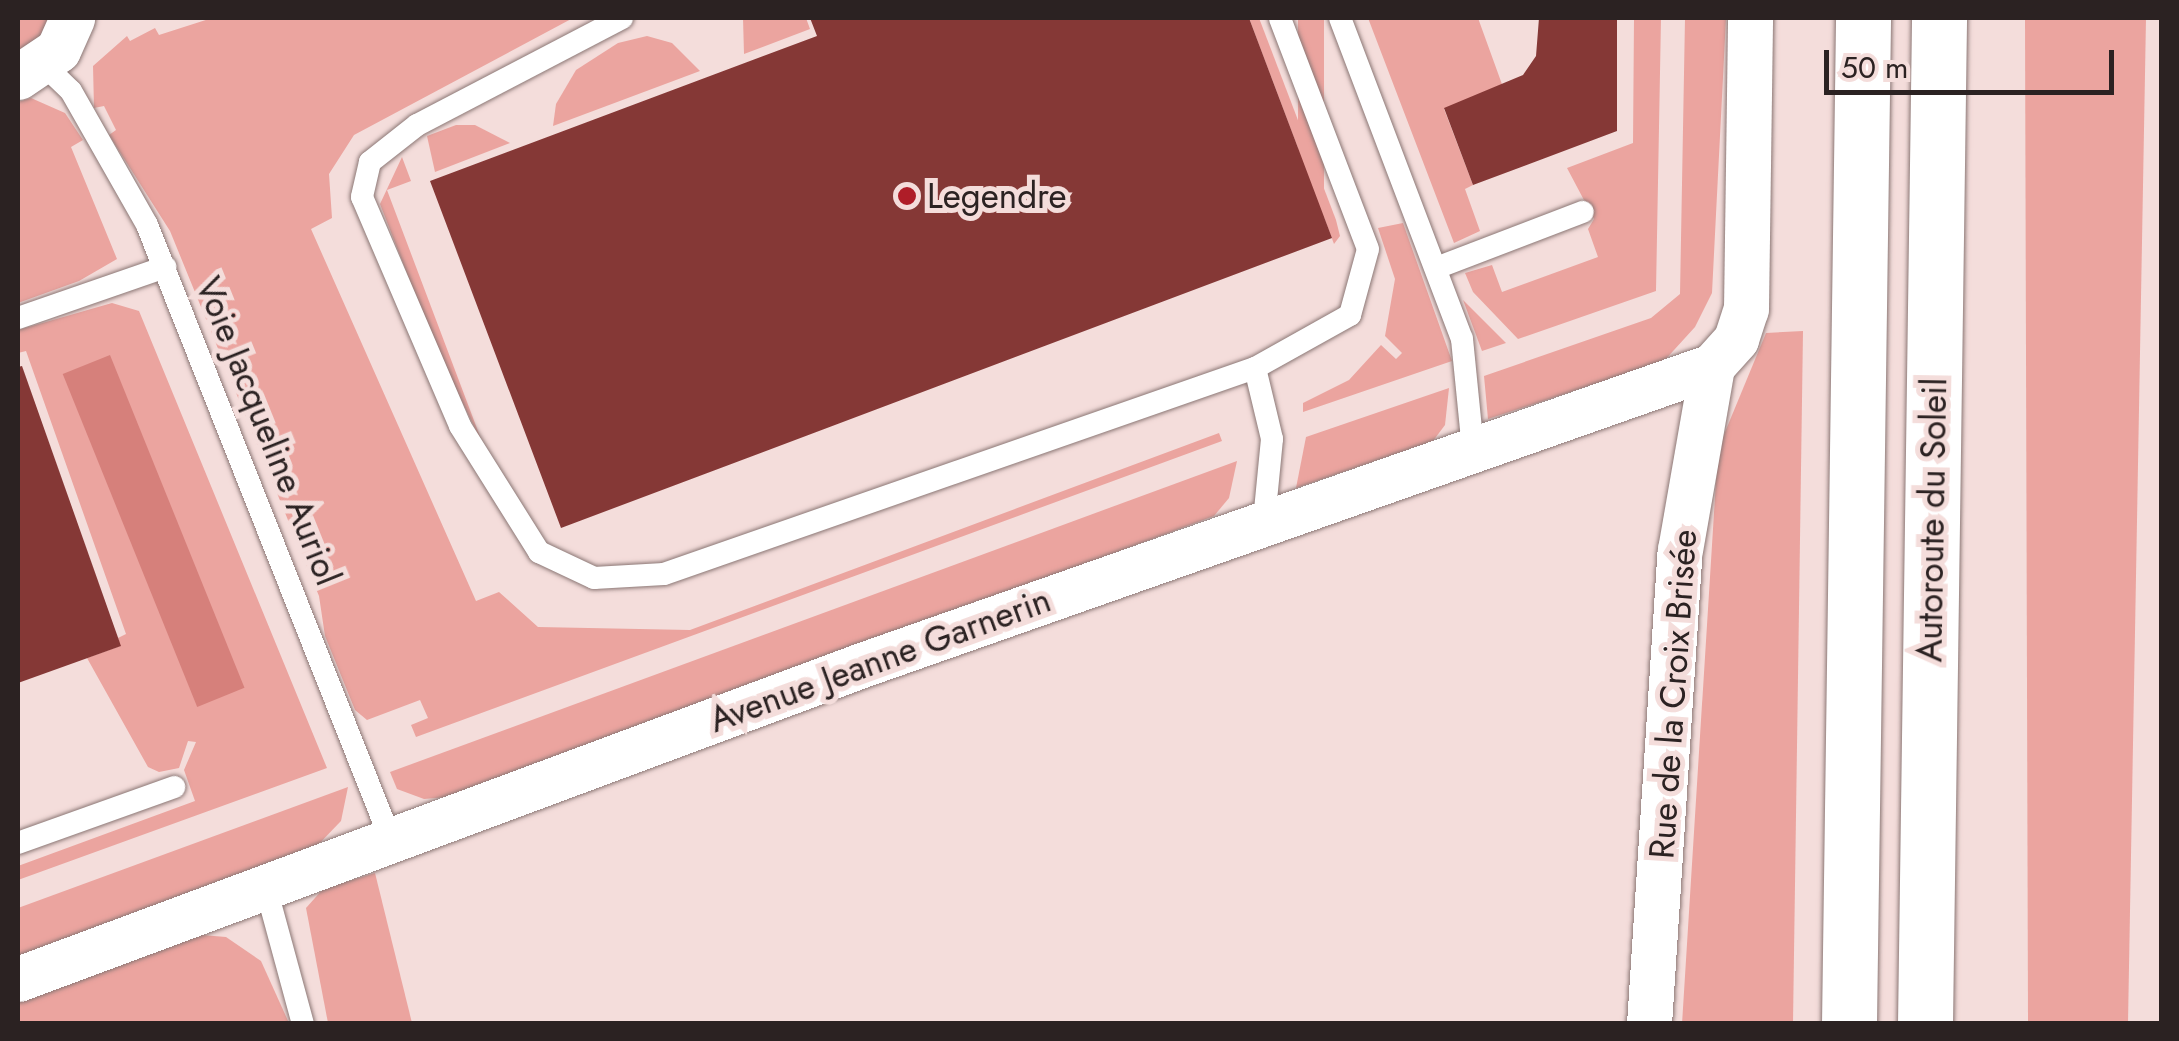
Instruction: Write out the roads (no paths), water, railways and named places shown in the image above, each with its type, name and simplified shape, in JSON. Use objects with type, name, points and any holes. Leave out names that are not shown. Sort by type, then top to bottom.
[{"type":"highway","points":[[1849,1024],[1863,18]]},
{"type":"highway","name":"Autoroute du Soleil","points":[[1925,1024],[1939,18]]},
{"type":"street","points":[[30,71],[58,50],[72,18]]},
{"type":"street","name":"Rue de la Croix Brisée","points":[[1649,1024],[1680,550],[1724,352],[1746,309],[1750,18]]},
{"type":"street","name":"Avenue Jeanne Garnerin","points":[[18,979],[1264,521],[1473,450],[1724,352]]},
{"type":"lane","points":[[622,18],[418,125],[370,162],[362,197],[460,426],[539,552],[594,578],[664,574],[1255,368],[1350,315],[1368,249],[1280,18]]},
{"type":"lane","points":[[1340,18],[1462,338],[1473,450]]},
{"type":"lane","name":"Voie Jacqueline Auriol","points":[[30,71],[71,91],[164,268],[392,842]]},
{"type":"lane","points":[[1436,268],[1583,212]]},
{"type":"lane","points":[[18,318],[164,268]]},
{"type":"lane","points":[[1255,368],[1272,440],[1264,521]]},
{"type":"lane","points":[[18,843],[174,787]]},
{"type":"lane","points":[[266,888],[304,1024]]},
{"type":"place","name":"Legendre","points":[[907,196]]}]
